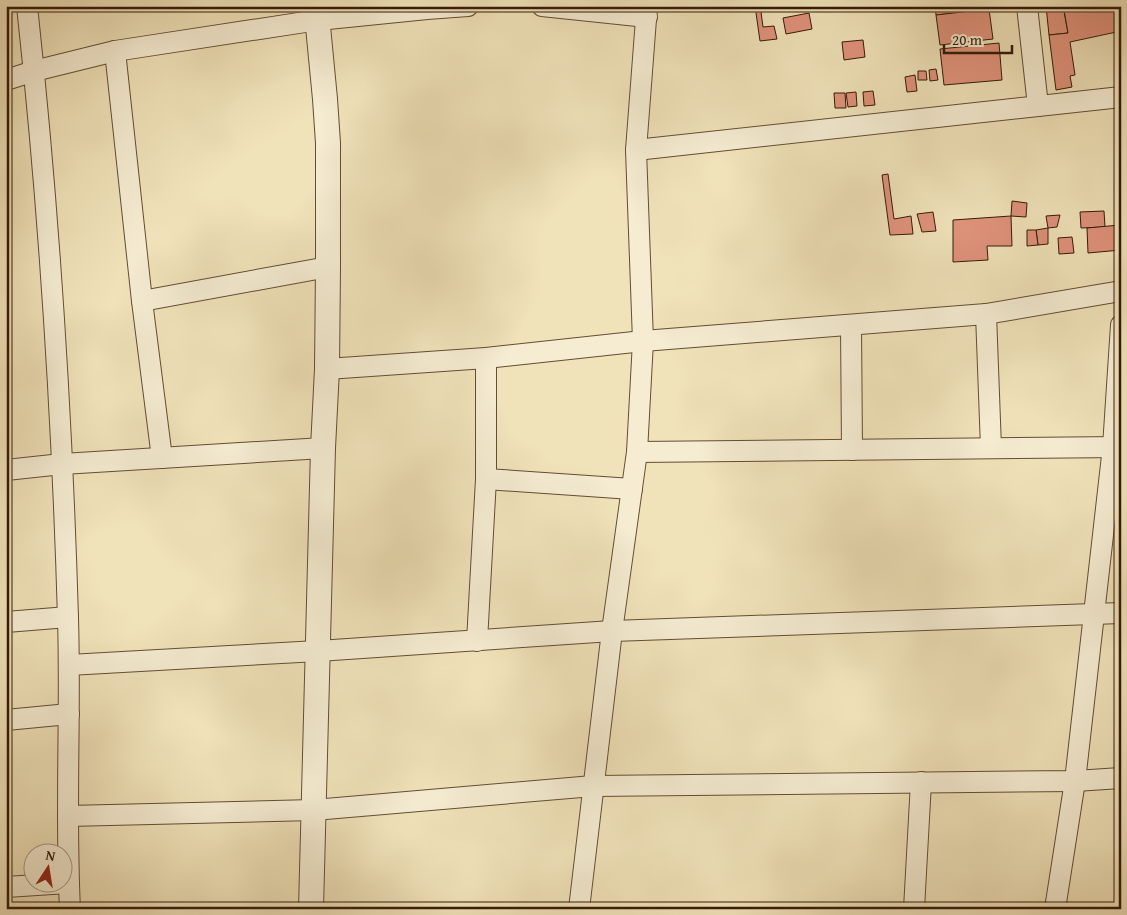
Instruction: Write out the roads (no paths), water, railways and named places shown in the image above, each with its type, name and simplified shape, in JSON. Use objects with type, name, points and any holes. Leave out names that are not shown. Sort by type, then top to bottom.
[{"type":"street","points":[[27,6],[43,173],[62,464],[69,665],[68,842]]},
{"type":"street","points":[[6,80],[115,51],[317,13],[468,6]]},
{"type":"street","points":[[542,6],[647,11],[636,150],[644,341],[637,452],[612,632],[579,909]]},
{"type":"street","points":[[1026,6],[1038,106]]},
{"type":"street","points":[[311,909],[323,448],[327,369],[328,267],[328,143],[317,13]]},
{"type":"street","points":[[115,51],[142,301],[162,458]]},
{"type":"street","points":[[636,150],[1121,97]]},
{"type":"street","points":[[142,301],[328,267]]},
{"type":"street","points":[[327,369],[486,358],[644,341],[986,314],[1121,292]]},
{"type":"street","points":[[986,314],[991,448]]},
{"type":"street","points":[[851,325],[852,450]]},
{"type":"street","points":[[1056,909],[1075,781],[1093,614],[1117,447],[1121,326]]},
{"type":"street","points":[[477,641],[486,479],[486,358]]},
{"type":"street","points":[[637,452],[1117,447]]},
{"type":"street","points":[[6,470],[62,464],[323,448]]},
{"type":"street","points":[[486,479],[632,489]]},
{"type":"street","points":[[69,665],[612,632],[1121,613]]},
{"type":"street","points":[[6,622],[68,617]]},
{"type":"street","points":[[6,720],[69,714]]},
{"type":"street","points":[[68,816],[314,810],[593,786],[1075,781],[1121,778]]},
{"type":"street","points":[[914,909],[921,782]]},
{"type":"street","points":[[6,888],[22,887]]},
{"type":"street","points":[[69,892],[70,909]]}]
